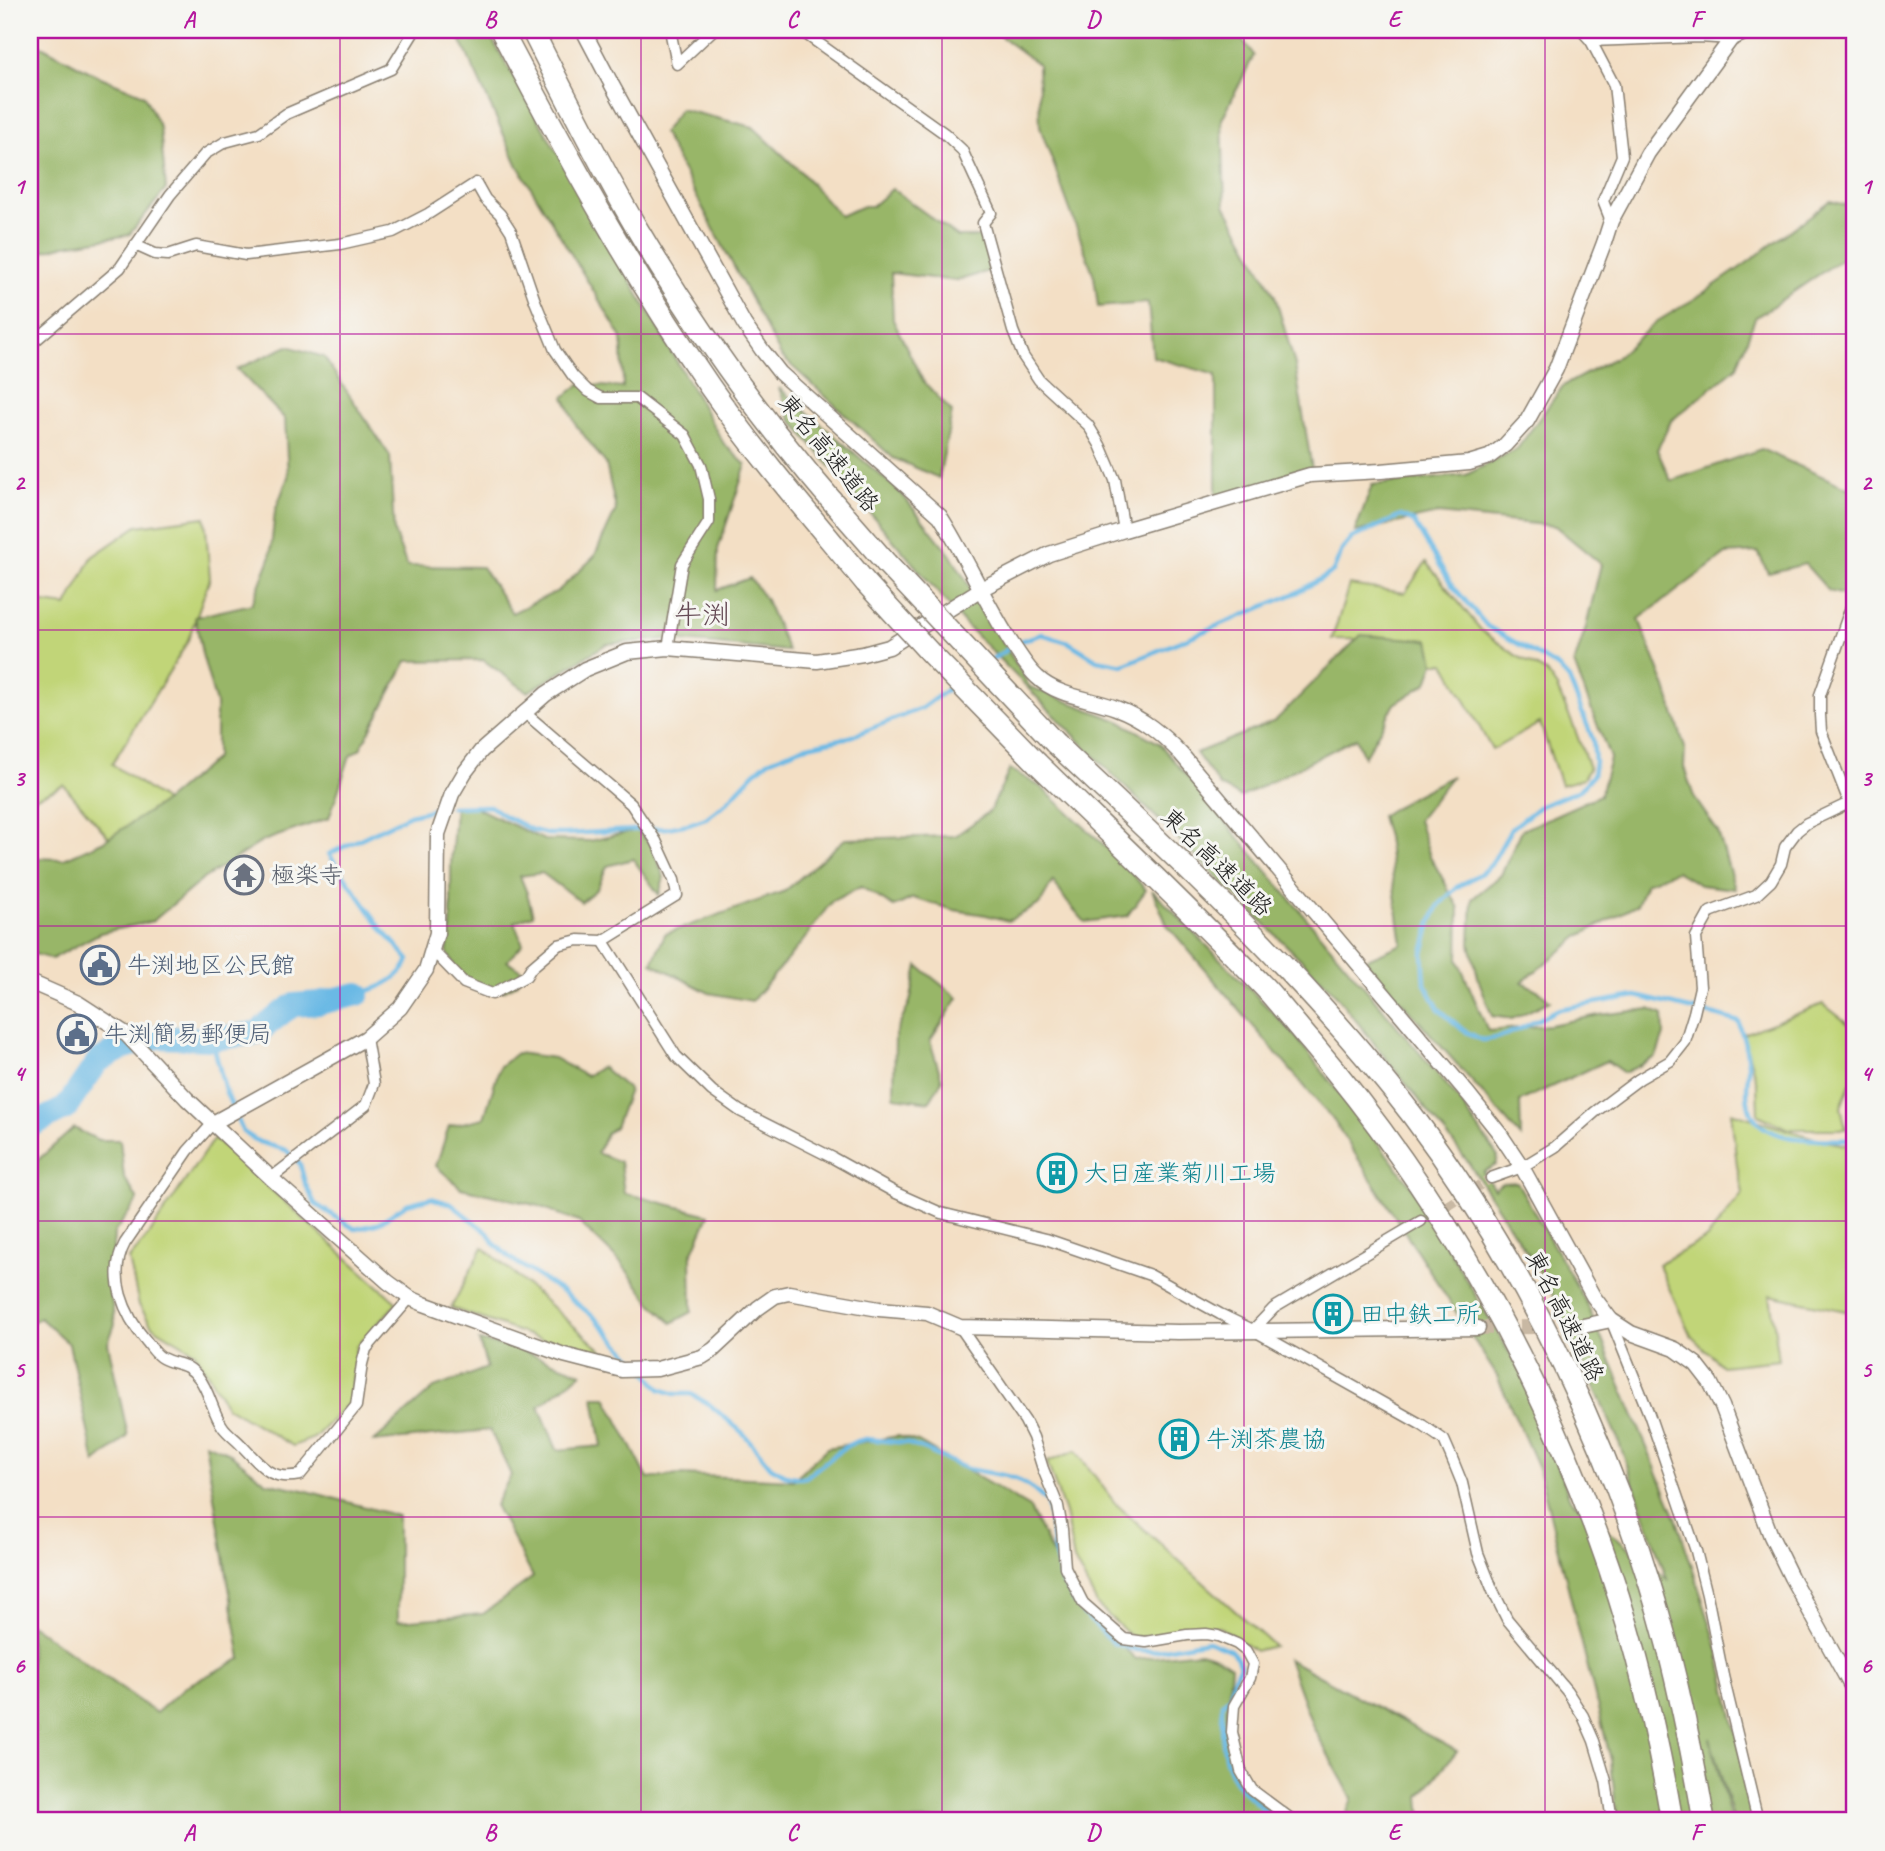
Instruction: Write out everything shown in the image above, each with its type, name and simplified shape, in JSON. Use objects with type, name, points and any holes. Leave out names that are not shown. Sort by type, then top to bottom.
[{"type":"highway","points":[[501,30],[555,134],[607,224],[690,357],[777,476],[866,583],[932,655],[1268,992],[1339,1075],[1401,1157],[1447,1226],[1494,1305],[1533,1383],[1600,1540],[1645,1693],[1672,1821]]},
{"type":"highway","name":"東名高速道路","points":[[532,30],[637,229],[749,397],[800,462],[886,563],[1055,743],[1226,905],[1292,974],[1355,1045],[1447,1163],[1522,1288],[1559,1359],[1616,1489],[1666,1642],[1690,1739],[1704,1821]]},
{"type":"street","points":[[30,345],[120,268],[170,195],[205,154],[225,142],[259,133],[286,114],[391,69],[415,30]]},
{"type":"street","points":[[583,30],[744,324],[780,373],[940,516],[956,540],[1002,629],[1037,678],[1062,693],[1114,707],[1138,717],[1162,734],[1181,754],[1469,1095],[1522,1167],[1593,1296],[1611,1320],[1650,1414],[1696,1551],[1758,1821]]},
{"type":"street","points":[[670,30],[677,64],[713,30]]},
{"type":"street","points":[[800,30],[944,133],[962,150],[991,213],[983,223],[1013,331],[1023,356],[1039,380],[1088,425],[1100,445],[1115,480],[1124,530]]},
{"type":"street","points":[[1581,30],[1591,41],[1614,85],[1622,156],[1603,201],[1611,221]]},
{"type":"street","points":[[410,1298],[366,1349],[356,1406],[300,1475],[286,1478],[262,1467],[223,1427],[199,1378],[184,1364],[160,1357],[139,1333],[122,1301],[118,1277],[120,1253],[188,1151],[213,1123],[366,1038],[400,1008],[426,970],[437,933],[438,834],[452,794],[481,751],[546,694],[585,669],[627,652],[668,648],[817,661],[842,658],[889,647],[981,589],[1049,554],[1124,530],[1310,475],[1469,463],[1489,457],[1505,445],[1527,421],[1556,369],[1611,221],[1648,153],[1731,39],[1750,30]]},
{"type":"street","points":[[1591,41],[1700,37],[1731,39]]},
{"type":"street","points":[[135,245],[155,254],[168,256],[196,246],[246,255],[340,244],[393,232],[428,214],[476,183],[511,232],[552,343],[573,376],[588,391],[601,398],[637,398],[685,435],[701,465],[709,499],[709,522],[682,564],[668,648]]},
{"type":"street","points":[[1855,596],[1820,695],[1821,731],[1855,817]]},
{"type":"street","points":[[433,951],[464,983],[492,994],[526,976],[531,968],[558,945],[578,940],[603,941],[677,895],[674,880],[656,841],[631,804],[524,712]]},
{"type":"street","points":[[1491,1178],[1522,1167],[1555,1147],[1639,1079],[1670,1061],[1685,1042],[1697,1000],[1700,987],[1696,937],[1710,912],[1756,895],[1772,881],[1781,864],[1785,848],[1797,831],[1807,823],[1849,803]]},
{"type":"street","points":[[603,941],[676,1056],[712,1091],[740,1111],[896,1193],[941,1213],[1046,1239],[1150,1275],[1253,1329],[1444,1440],[1462,1483],[1478,1553],[1493,1591],[1507,1619],[1567,1691],[1583,1716],[1594,1741],[1612,1821]]},
{"type":"street","points":[[30,982],[78,1003],[126,1034],[187,1099],[271,1178],[388,1282],[410,1298],[564,1355],[622,1370],[657,1368],[702,1357],[758,1308],[775,1296],[789,1293],[880,1309],[927,1313],[960,1327],[1178,1332],[1478,1328]]},
{"type":"street","points":[[271,1178],[366,1105],[374,1084],[366,1038]]},
{"type":"street","points":[[1253,1329],[1273,1308],[1422,1221]]},
{"type":"street","points":[[1583,1326],[1611,1320],[1631,1333],[1675,1349],[1696,1364],[1710,1382],[1722,1406],[1776,1546],[1855,1693]]},
{"type":"street","points":[[960,1327],[1033,1437],[1042,1469],[1058,1506],[1065,1567],[1083,1603],[1124,1639],[1146,1642],[1188,1634],[1206,1634],[1219,1636],[1246,1651],[1253,1664],[1250,1678],[1234,1706],[1232,1732],[1241,1771],[1252,1790],[1291,1819]]},
{"type":"green space","points":[[456,30],[487,30],[724,444],[746,465],[718,549],[717,590],[750,578],[766,600],[788,651],[664,639],[607,644],[528,692],[483,660],[407,661],[360,749],[350,756],[329,818],[263,841],[203,879],[153,921],[100,933],[52,959],[30,953],[30,858],[64,859],[102,842],[165,801],[216,758],[216,704],[195,617],[252,604],[270,558],[275,511],[288,477],[285,419],[237,369],[288,346],[324,357],[390,456],[394,532],[407,566],[482,567],[512,613],[558,591],[594,557],[616,510],[606,464],[576,425],[564,397],[580,384],[623,388],[622,338],[518,166]]},
{"type":"green space","points":[[992,30],[1159,30],[1160,42],[1236,31],[1254,55],[1222,119],[1225,205],[1275,296],[1295,365],[1312,469],[1216,498],[1216,375],[1153,357],[1148,303],[1098,307],[1094,276],[1040,127],[1038,64]]},
{"type":"green space","points":[[30,40],[96,75],[144,95],[160,128],[166,189],[129,235],[66,245],[30,255]]},
{"type":"green space","points":[[680,109],[753,127],[801,172],[840,216],[863,206],[872,206],[892,189],[958,237],[980,237],[986,247],[989,271],[956,281],[891,273],[893,320],[923,381],[952,412],[939,478],[893,458],[781,356],[663,133]]},
{"type":"green space","points":[[1830,201],[1855,207],[1855,250],[1755,318],[1737,367],[1671,421],[1657,450],[1671,481],[1761,449],[1855,491],[1855,598],[1829,591],[1805,564],[1768,573],[1758,552],[1726,554],[1639,619],[1666,688],[1685,748],[1684,767],[1694,797],[1718,832],[1735,889],[1700,885],[1676,871],[1646,883],[1637,905],[1581,935],[1522,982],[1541,992],[1550,1001],[1512,1019],[1492,1016],[1479,981],[1470,944],[1472,899],[1501,875],[1522,830],[1600,795],[1610,758],[1574,664],[1601,564],[1555,526],[1438,514],[1355,532],[1372,485],[1466,475],[1517,449],[1563,386],[1617,357],[1656,322],[1744,265]]},
{"type":"green space","points":[[779,388],[901,493],[950,554],[1030,687],[1119,721],[1159,743],[1456,1096],[1498,1157],[1496,1165],[1483,1172],[1494,1189],[1502,1183],[1517,1182],[1587,1304],[1676,1517],[1718,1648],[1756,1821],[1734,1821],[1710,1738],[1731,1821],[1617,1821],[1611,1761],[1539,1470],[1497,1376],[1334,1121],[1167,925],[1152,890],[1291,1031],[1410,1184],[1527,1383],[1570,1499],[1667,1579],[1617,1437],[1548,1285],[1468,1162],[1331,989],[1119,781],[962,621],[791,420]]},
{"type":"green space","points":[[205,517],[210,578],[187,643],[112,764],[165,801],[109,838],[64,785],[30,800],[30,598],[67,606],[92,557],[137,526]]},
{"type":"green space","points":[[1426,562],[1481,630],[1517,656],[1546,672],[1557,688],[1589,768],[1583,779],[1561,785],[1540,723],[1492,750],[1445,663],[1434,663],[1425,640],[1332,639],[1349,585],[1405,593]]},
{"type":"green space","points":[[1361,635],[1429,640],[1434,663],[1427,683],[1395,704],[1364,757],[1356,738],[1241,797],[1220,786],[1196,753],[1275,721]]},
{"type":"green space","points":[[1010,769],[1041,787],[1119,859],[1146,890],[1127,916],[1085,922],[1053,881],[1040,904],[1008,921],[913,898],[894,907],[861,887],[832,901],[803,941],[752,1001],[709,993],[652,963],[665,934],[785,891],[845,839],[955,836],[990,811]]},
{"type":"green space","points":[[1452,776],[1418,820],[1430,856],[1459,908],[1458,960],[1488,1031],[1550,1025],[1599,1015],[1650,1009],[1663,1015],[1664,1035],[1656,1057],[1624,1073],[1607,1061],[1520,1101],[1521,1137],[1365,960],[1402,944],[1387,837],[1381,816]]},
{"type":"green space","points":[[473,806],[544,840],[590,841],[637,830],[651,845],[664,877],[659,895],[633,859],[607,866],[597,889],[581,902],[542,873],[520,876],[533,915],[514,922],[523,944],[507,961],[523,971],[517,984],[503,991],[481,989],[457,971],[447,952],[451,924],[455,807]]},
{"type":"green space","points":[[918,966],[958,998],[930,1041],[942,1080],[929,1102],[894,1097],[895,1035],[910,1002]]},
{"type":"green space","points":[[1823,1004],[1855,1029],[1855,1084],[1850,1084],[1841,1107],[1846,1129],[1789,1129],[1758,1115],[1757,1084],[1743,1034]]},
{"type":"green space","points":[[517,1053],[554,1058],[586,1076],[602,1067],[629,1090],[615,1127],[607,1133],[597,1153],[620,1162],[624,1193],[709,1215],[691,1256],[692,1312],[672,1323],[652,1304],[621,1263],[579,1222],[539,1206],[461,1188],[436,1166],[449,1126],[484,1118],[500,1066]]},
{"type":"green space","points":[[1731,1112],[1817,1139],[1855,1147],[1855,1313],[1770,1295],[1779,1360],[1722,1366],[1691,1336],[1658,1264],[1707,1238],[1743,1193]]},
{"type":"green space","points":[[74,1128],[98,1140],[120,1140],[124,1177],[138,1200],[114,1233],[109,1283],[115,1324],[108,1343],[128,1436],[95,1463],[69,1344],[40,1318],[30,1323],[30,1167]]},
{"type":"green space","points":[[214,1138],[397,1303],[356,1347],[350,1402],[314,1438],[293,1446],[227,1407],[195,1352],[152,1326],[139,1305],[129,1259],[148,1236]]},
{"type":"green space","points":[[483,1247],[606,1354],[563,1347],[451,1308]]},
{"type":"green space","points":[[479,1341],[518,1349],[582,1373],[539,1406],[557,1450],[602,1446],[594,1397],[606,1397],[648,1479],[679,1475],[793,1480],[827,1448],[898,1436],[918,1442],[1029,1507],[1078,1605],[1136,1659],[1200,1652],[1217,1657],[1231,1666],[1226,1727],[1238,1780],[1281,1821],[30,1821],[30,1624],[156,1713],[186,1686],[241,1659],[205,1443],[228,1452],[266,1482],[398,1516],[398,1621],[483,1614],[533,1577],[495,1505],[511,1475],[490,1430],[373,1442],[434,1388],[487,1368]]},
{"type":"green space","points":[[1076,1451],[1115,1503],[1274,1646],[1255,1651],[1218,1626],[1133,1638],[1098,1606],[1074,1560],[1065,1513],[1047,1462]]},
{"type":"green space","points":[[1288,1659],[1457,1751],[1420,1796],[1422,1821],[1344,1821],[1352,1798],[1313,1727]]},
{"type":"waterway","points":[[988,662],[1020,641],[1042,634],[1068,642],[1097,660],[1123,665],[1296,593],[1333,572],[1342,550],[1352,538],[1401,516],[1414,522],[1452,585],[1487,626],[1558,667],[1569,679],[1593,740],[1595,762],[1593,775],[1580,790],[1540,806],[1511,829],[1491,865],[1457,887],[1439,905],[1431,922],[1423,953],[1425,984],[1439,1009],[1463,1030],[1482,1040],[1497,1038],[1520,1029],[1559,1009],[1636,996],[1739,1022],[1748,1059],[1748,1102],[1754,1117],[1763,1127],[1792,1138],[1855,1140]]},
{"type":"waterway","points":[[451,807],[490,806],[532,830],[548,834],[667,828],[689,824],[706,818],[726,803],[768,761],[803,747],[850,737],[922,708],[952,686]]},
{"type":"waterway","points":[[358,994],[395,978],[409,960],[382,929],[329,854],[410,815],[443,807]]},
{"type":"waterway","points":[[30,1126],[66,1108],[98,1061],[125,1047],[158,1037],[212,1039],[257,1033],[294,1005],[319,1003],[358,994]]},
{"type":"waterway","points":[[212,1039],[225,1090],[243,1132],[259,1142],[286,1150],[300,1164],[315,1204],[355,1229],[377,1224],[407,1204],[431,1198],[451,1204],[488,1233],[494,1243],[510,1258],[564,1293],[595,1318],[640,1366]]},
{"type":"waterway","points":[[646,1372],[660,1389],[675,1394],[691,1394],[710,1405],[744,1434],[771,1467],[785,1475],[806,1477],[843,1448],[866,1439],[906,1443],[967,1469],[1017,1479],[1035,1491],[1047,1502],[1055,1555],[1063,1583],[1080,1610],[1113,1643],[1136,1650],[1153,1651],[1208,1641],[1230,1650],[1237,1658],[1240,1665],[1233,1680],[1230,1697],[1222,1703],[1222,1736],[1226,1761],[1233,1777],[1244,1791],[1278,1821]]},
{"type":"tunnel","points":[[1434,1214],[1491,1178]]},
{"type":"tunnel","points":[[1478,1328],[1583,1326]]},
{"type":"place","name":"極楽寺","points":[[244,875]]},
{"type":"place","name":"牛渕地区公民館","points":[[100,965]]},
{"type":"place","name":"牛渕簡易郵便局","points":[[77,1034]]},
{"type":"place","name":"大日産業菊川工場","points":[[1057,1173]]},
{"type":"place","name":"田中鉄工所","points":[[1333,1314]]},
{"type":"place","name":"牛渕茶農協","points":[[1179,1439]]},
{"type":"district","name":"牛渕","points":[[702,614]]}]
